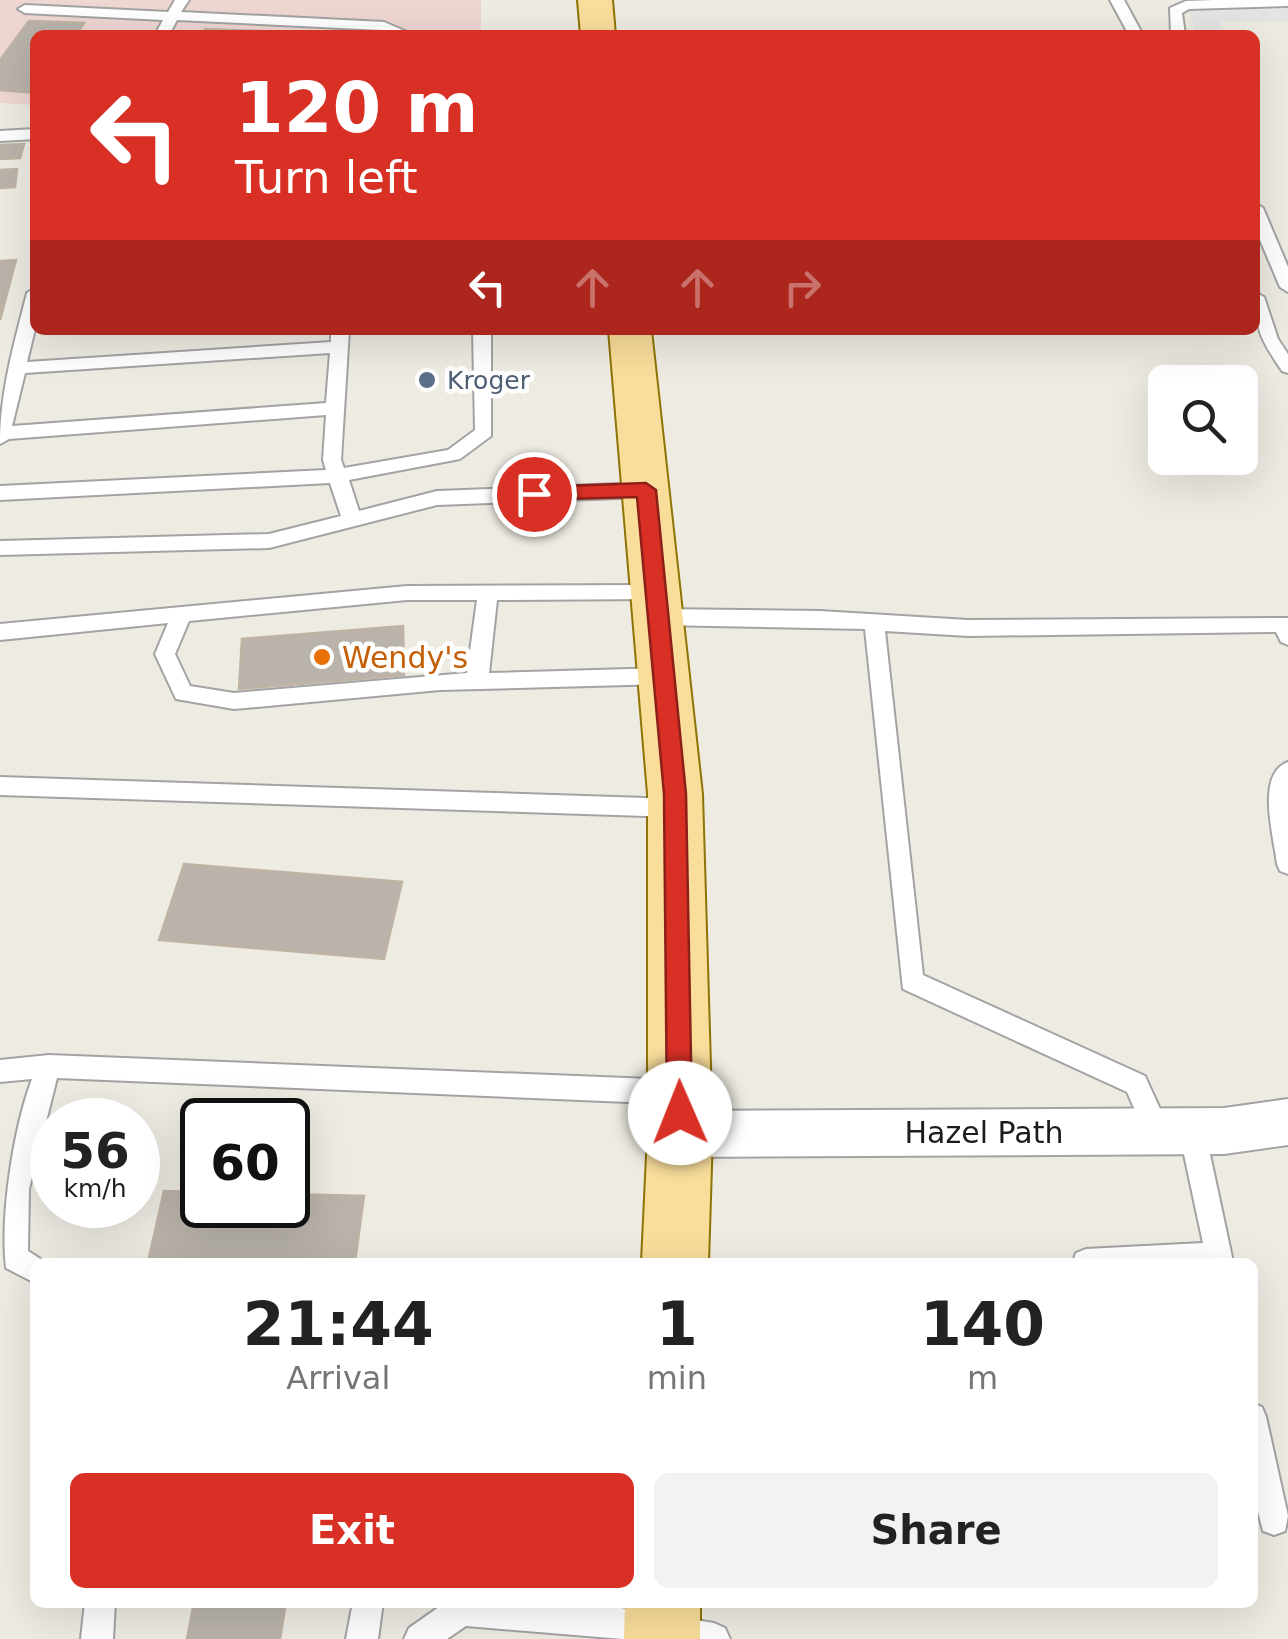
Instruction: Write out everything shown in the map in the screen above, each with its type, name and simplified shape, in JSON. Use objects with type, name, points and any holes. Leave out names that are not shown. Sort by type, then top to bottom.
[{"type":"main road","points":[[594,0],[597,30]]},
{"type":"main road","points":[[630,335],[676,808],[680,1113],[675,1258]]},
{"type":"street","name":"Hazel Path","points":[[680,1113],[1175,1131],[1288,1122]]},
{"type":"lane","points":[[165,30],[182,0]]},
{"type":"lane","points":[[1117,0],[1133,30]]},
{"type":"lane","points":[[1177,30],[1175,12],[1186,5],[1288,2]]},
{"type":"lane","points":[[25,9],[384,26],[394,30]]},
{"type":"lane","points":[[0,136],[30,134]]},
{"type":"lane","points":[[1260,220],[1288,288]]},
{"type":"lane","points":[[1260,312],[1269,339],[1288,367]]},
{"type":"lane","points":[[30,318],[0,435],[335,408]]},
{"type":"lane","points":[[0,493],[337,476],[453,455],[484,432],[482,335]]},
{"type":"lane","points":[[16,368],[339,339],[332,460],[353,521]]},
{"type":"lane","points":[[0,548],[268,541],[438,498],[646,490]]},
{"type":"lane","points":[[0,632],[407,592],[488,593],[968,628],[1283,624],[1288,637]]},
{"type":"lane","points":[[477,682],[488,593]]},
{"type":"lane","points":[[182,615],[164,654],[182,693],[234,701],[477,682],[665,676]]},
{"type":"lane","points":[[874,622],[912,981],[1136,1084],[1175,1131],[1219,1258]]},
{"type":"lane","points":[[1288,770],[1280,782],[1288,864]]},
{"type":"lane","points":[[0,786],[676,808]]},
{"type":"lane","points":[[0,1071],[49,1066],[680,1113]]},
{"type":"lane","points":[[30,1267],[16,1258],[12,1228],[29,1120],[49,1066]]},
{"type":"lane","points":[[1258,1445],[1274,1520]]},
{"type":"lane","points":[[96,1639],[99,1608]]},
{"type":"lane","points":[[362,1639],[367,1608]]},
{"type":"lane","points":[[420,1639],[455,1608]]},
{"type":"lane","points":[[478,1608],[676,1627]]},
{"type":"shaded area","points":[[0,0],[481,0],[481,30],[30,30],[30,105],[0,103]]},
{"type":"shaded area","points":[[1288,9],[1288,22],[1219,22],[1222,30],[1196,30],[1188,11]]},
{"type":"building","points":[[29,21],[84,23],[79,30],[30,30],[30,93],[0,90],[0,60]]},
{"type":"building","points":[[24,144],[20,158],[0,159],[0,145]]},
{"type":"building","points":[[17,169],[15,187],[0,188],[0,170]]},
{"type":"building","points":[[16,260],[0,320],[0,261]]},
{"type":"building","name":"Wendy's","points":[[403,626],[404,675],[239,689],[242,639]]},
{"type":"building","points":[[184,864],[402,882],[384,959],[159,940]]},
{"type":"building","points":[[164,1191],[180,1191],[180,1228],[310,1228],[310,1195],[364,1196],[356,1258],[149,1258],[156,1228],[160,1228]]},
{"type":"building","points":[[193,1608],[285,1608],[280,1639],[187,1639]]},
{"type":"place","name":"Kroger","points":[[427,380]]},
{"type":"place","name":"Wendy's","points":[[322,657]]},
{"type":"route","points":[[534,494],[646,490],[675,794],[680,1113]]}]
